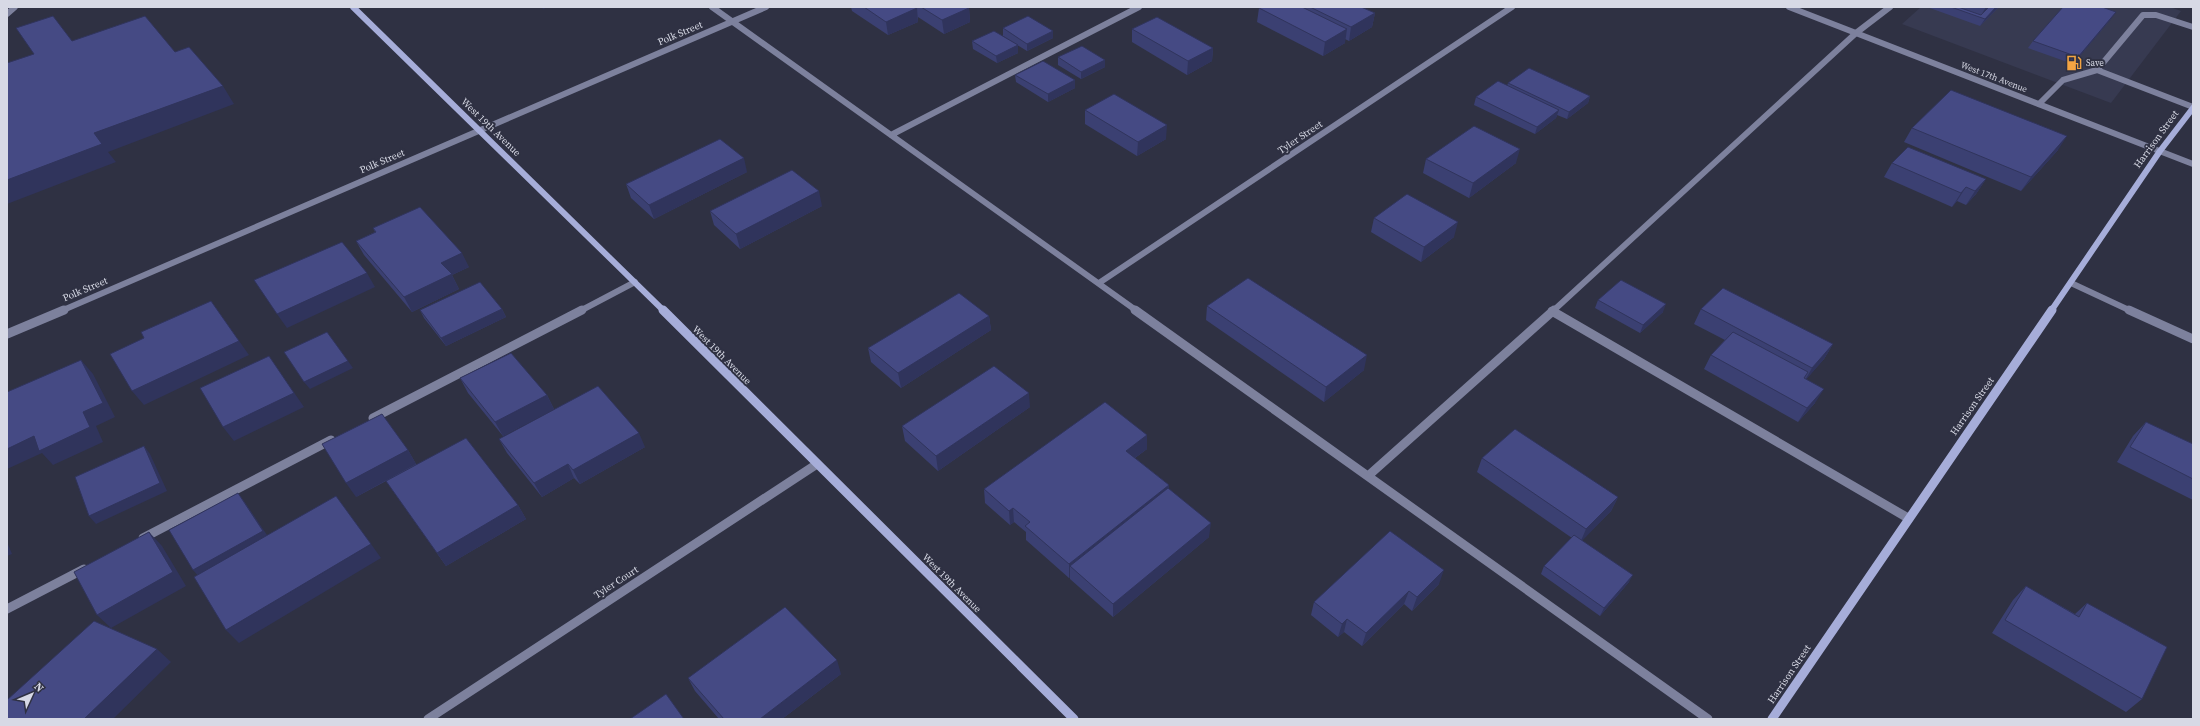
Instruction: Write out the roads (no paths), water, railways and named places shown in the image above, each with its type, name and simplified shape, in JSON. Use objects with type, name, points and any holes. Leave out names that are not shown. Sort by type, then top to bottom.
[{"type":"street","points":[[7,14],[15,7]]},
{"type":"street","name":"West 19th Avenue","points":[[353,7],[635,282],[1074,719]]},
{"type":"street","points":[[712,7],[1708,719]]},
{"type":"street","name":"Polk Street","points":[[7,334],[766,7]]},
{"type":"street","points":[[891,135],[1140,7]]},
{"type":"street","name":"Tyler Street","points":[[1099,283],[1512,7]]},
{"type":"street","name":"West 17th Avenue","points":[[1788,7],[2193,164]]},
{"type":"street","points":[[1368,476],[1552,311],[1856,33],[1890,7]]},
{"type":"street","points":[[2039,104],[2063,80],[2097,70],[2143,15],[2156,15],[2193,27]]},
{"type":"street","points":[[2097,70],[2193,107]]},
{"type":"street","name":"Harrison Street","points":[[1772,719],[2160,151],[2193,107]]},
{"type":"street","points":[[368,421],[635,282]]},
{"type":"street","points":[[2071,283],[2193,339]]},
{"type":"street","points":[[1552,311],[1908,518]]},
{"type":"street","points":[[134,542],[340,436]]},
{"type":"street","name":"Tyler Court","points":[[428,719],[817,464]]},
{"type":"street","points":[[7,609],[92,565]]},
{"type":"place","name":"Save","points":[[2074,63]]}]
